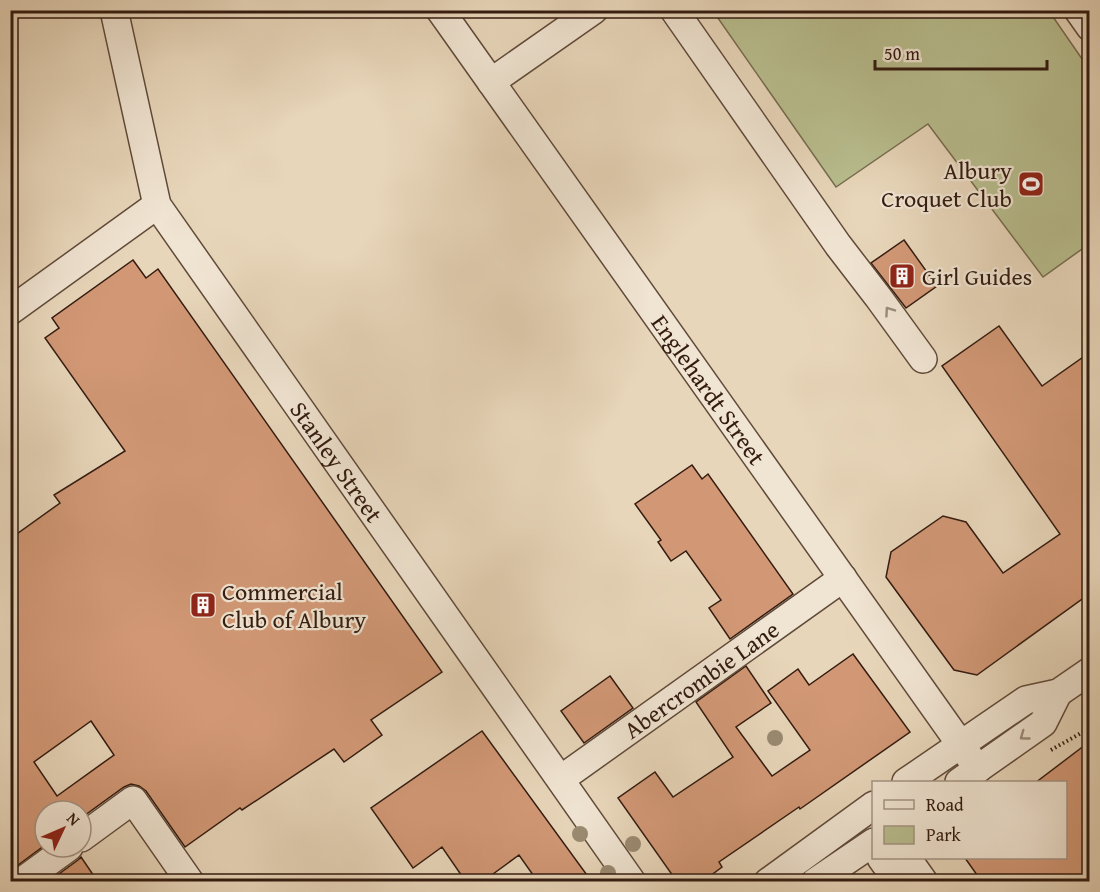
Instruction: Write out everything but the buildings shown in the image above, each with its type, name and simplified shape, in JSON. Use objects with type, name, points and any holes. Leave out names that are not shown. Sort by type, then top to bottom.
[{"type":"street","name":"Stanley Street","points":[[114,10],[157,205],[632,882]]},
{"type":"street","name":"Englehardt Street","points":[[440,10],[960,745],[968,776]]},
{"type":"street","points":[[491,82],[594,10]]},
{"type":"street","points":[[674,10],[838,245],[923,359]]},
{"type":"street","points":[[10,311],[157,205]]},
{"type":"street","name":"Abercrombie Lane","points":[[561,779],[843,578]]},
{"type":"street","points":[[909,781],[1026,700],[1058,693],[1087,678]]},
{"type":"street","points":[[968,776],[1043,723],[1058,693]]},
{"type":"street","points":[[93,829],[133,800],[190,882]]},
{"type":"street","points":[[768,882],[868,810],[872,832]]},
{"type":"street","points":[[815,882],[872,850]]},
{"type":"street","points":[[21,882],[53,859]]},
{"type":"street","points":[[882,859],[898,882]]},
{"type":"street","points":[[908,859],[924,882]]},
{"type":"green space","points":[[713,11],[1049,11],[1089,69],[1089,244],[1043,277],[928,124],[836,187]]},
{"type":"place","name":"Albury Croquet Club","points":[[1031,184]]},
{"type":"place","name":"Girl Guides","points":[[902,276]]},
{"type":"place","name":"Commercial Club of Albury","points":[[203,605]]}]
